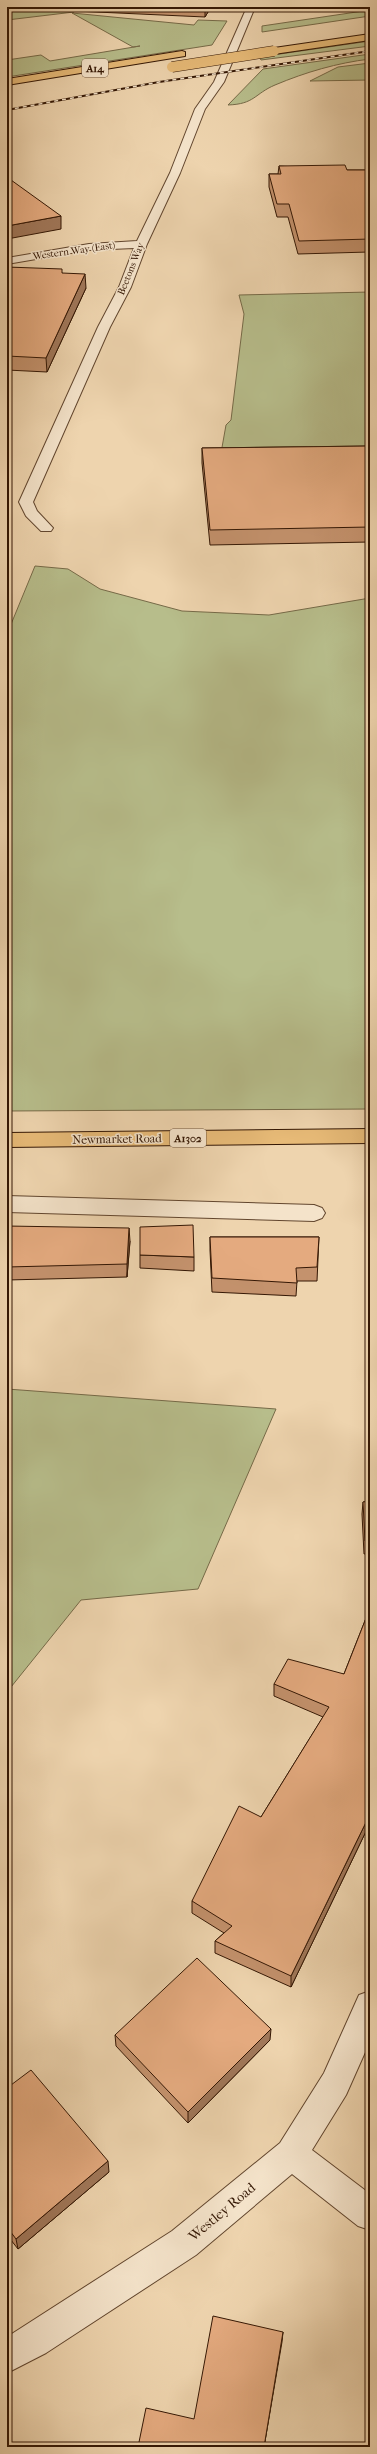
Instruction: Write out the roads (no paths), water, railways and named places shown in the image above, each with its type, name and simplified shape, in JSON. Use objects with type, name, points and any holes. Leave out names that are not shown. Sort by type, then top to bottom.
[{"type":"main road","points":[[168,67],[370,37]]},
{"type":"main road","points":[[221,48],[244,45]]},
{"type":"main road","name":"A14","points":[[7,82],[186,54]]},
{"type":"main road","name":"Newmarket Road","points":[[7,1140],[370,1136]]},
{"type":"street","name":"Beetons Way","points":[[46,528],[31,513],[26,502],[104,327],[125,287],[140,244],[175,173],[200,109],[219,82],[251,7]]},
{"type":"street","name":"Western Way (East)","points":[[7,261],[89,247],[140,244]]},
{"type":"street","points":[[7,1204],[314,1213]]},
{"type":"street","name":"Westley Road","points":[[7,2356],[34,2341],[184,2243],[291,2154],[335,2084],[370,2006]]},
{"type":"street","points":[[291,2154],[370,2214]]},
{"type":"railway","points":[[7,110],[159,82],[370,51]]}]
